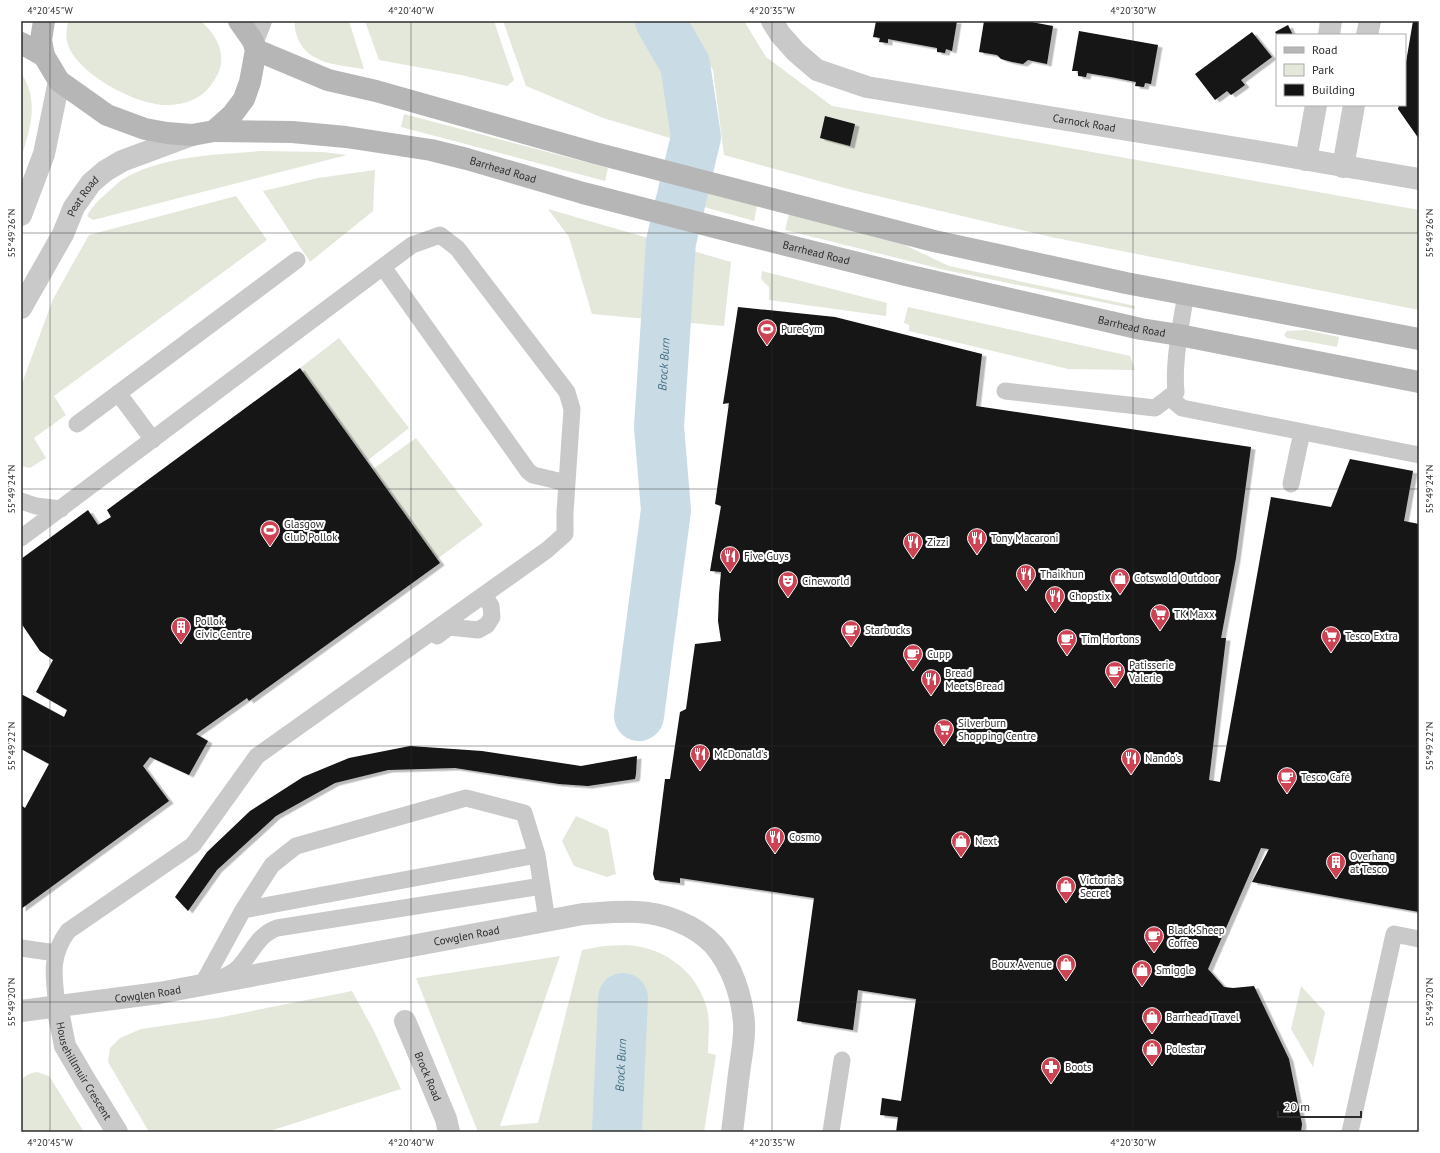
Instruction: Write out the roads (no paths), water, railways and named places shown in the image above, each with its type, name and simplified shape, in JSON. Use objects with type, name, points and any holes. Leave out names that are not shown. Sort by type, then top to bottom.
[{"type":"main road","points":[[44,21],[41,40],[44,56],[59,81],[107,115],[144,129],[167,133],[192,135],[214,130],[232,115],[244,99],[250,82],[255,45]]},
{"type":"main road","points":[[239,21],[255,45],[328,80],[376,91],[595,153],[934,241],[1126,283],[1419,339]]},
{"type":"main road","points":[[21,43],[44,56]]},
{"type":"main road","name":"Barrhead Road","points":[[214,130],[292,132],[346,136],[431,150],[583,193],[906,275],[1141,329],[1179,335],[1419,382]]},
{"type":"street","points":[[255,45],[261,21]]},
{"type":"street","name":"Carnock Road","points":[[772,21],[780,34],[796,52],[817,70],[867,87],[1419,180]]},
{"type":"street","points":[[1329,34],[1331,21]]},
{"type":"street","points":[[1367,34],[1370,21]]},
{"type":"street","points":[[21,215],[44,154],[59,81]]},
{"type":"street","points":[[1306,160],[1316,106]]},
{"type":"street","points":[[1343,166],[1354,106]]},
{"type":"street","name":"Peat Road","points":[[21,308],[63,234],[74,207],[91,183],[105,171],[122,162],[192,135]]},
{"type":"street","name":"Cowglen Road","points":[[21,1012],[159,993],[583,914],[638,912],[655,914],[684,924],[714,945],[729,968],[737,988],[744,1024],[743,1045],[732,1132]]},
{"type":"street","name":"Househillmuir Crescent","points":[[58,1006],[65,1046],[84,1080],[117,1132]]},
{"type":"street","name":"Brock Road","points":[[405,1020],[446,1119],[449,1132]]},
{"type":"lane","points":[[21,538],[412,245],[440,235],[457,248],[567,392],[572,409],[565,534],[547,550],[257,756],[193,845],[68,932],[61,940],[53,967],[58,1006]]},
{"type":"lane","points":[[77,424],[298,260]]},
{"type":"lane","points":[[383,267],[528,472],[532,475],[567,483]]},
{"type":"lane","points":[[1006,391],[1155,408],[1176,392],[1175,384],[1179,335],[1186,294]]},
{"type":"lane","points":[[118,393],[153,440]]},
{"type":"lane","points":[[1169,397],[1182,408],[1419,455]]},
{"type":"lane","points":[[1291,484],[1302,432]]},
{"type":"lane","points":[[21,501],[36,506],[61,509]]},
{"type":"lane","points":[[293,730],[300,731],[310,729],[449,627],[478,630],[487,625],[492,617],[491,606],[484,595]]},
{"type":"lane","points":[[202,985],[243,910],[272,865],[296,846],[466,798],[524,813],[538,855],[546,921]]},
{"type":"lane","points":[[243,910],[538,855]]},
{"type":"lane","points":[[202,985],[218,980],[237,969],[263,936],[270,930],[542,886]]},
{"type":"lane","points":[[1350,1132],[1394,934],[1419,938]]},
{"type":"lane","points":[[21,948],[56,953]]},
{"type":"lane","points":[[831,1132],[842,1060]]},
{"type":"waterway","name":"Brock Burn","points":[[639,716],[666,510],[659,427],[671,242],[696,137],[685,64],[660,21]]},
{"type":"waterway","name":"Brock Burn","points":[[617,1132],[623,998]]},
{"type":"place","name":"PureGym","points":[[767,346]]},
{"type":"place","name":"Glasgow Club Pollok","points":[[270,547]]},
{"type":"place","name":"Tony Macaroni","points":[[977,555]]},
{"type":"place","name":"Zizzi","points":[[913,559]]},
{"type":"place","name":"Five Guys","points":[[730,573]]},
{"type":"place","name":"Thaikhun","points":[[1026,591]]},
{"type":"place","name":"Cotswold Outdoor","points":[[1120,595]]},
{"type":"place","name":"Cineworld","points":[[788,598]]},
{"type":"place","name":"Chopstix","points":[[1055,613]]},
{"type":"place","name":"TK Maxx","points":[[1160,631]]},
{"type":"place","name":"Pollok Civic Centre","points":[[181,644]]},
{"type":"place","name":"Starbucks","points":[[851,647]]},
{"type":"place","name":"Tesco Extra","points":[[1331,653]]},
{"type":"place","name":"Tim Hortons","points":[[1067,656]]},
{"type":"place","name":"Cupp","points":[[913,671]]},
{"type":"place","name":"Patisserie Valerie","points":[[1115,688]]},
{"type":"place","name":"Bread Meets Bread","points":[[931,696]]},
{"type":"place","name":"Silverburn Shopping Centre","points":[[944,746]]},
{"type":"place","name":"McDonald's","points":[[700,771]]},
{"type":"place","name":"Nando's","points":[[1131,775]]},
{"type":"place","name":"Tesco Café","points":[[1287,794]]},
{"type":"place","name":"Cosmo","points":[[775,854]]},
{"type":"place","name":"Next","points":[[961,858]]},
{"type":"place","name":"Overhang at Tesco","points":[[1336,879]]},
{"type":"place","name":"Victoria's Secret","points":[[1066,903]]},
{"type":"place","name":"Black Sheep Coffee","points":[[1154,953]]},
{"type":"place","name":"Boux Avenue","points":[[1066,981]]},
{"type":"place","name":"Smiggle","points":[[1142,987]]},
{"type":"place","name":"Barrhead Travel","points":[[1152,1034]]},
{"type":"place","name":"Polestar","points":[[1152,1066]]},
{"type":"place","name":"Boots","points":[[1051,1084]]}]
